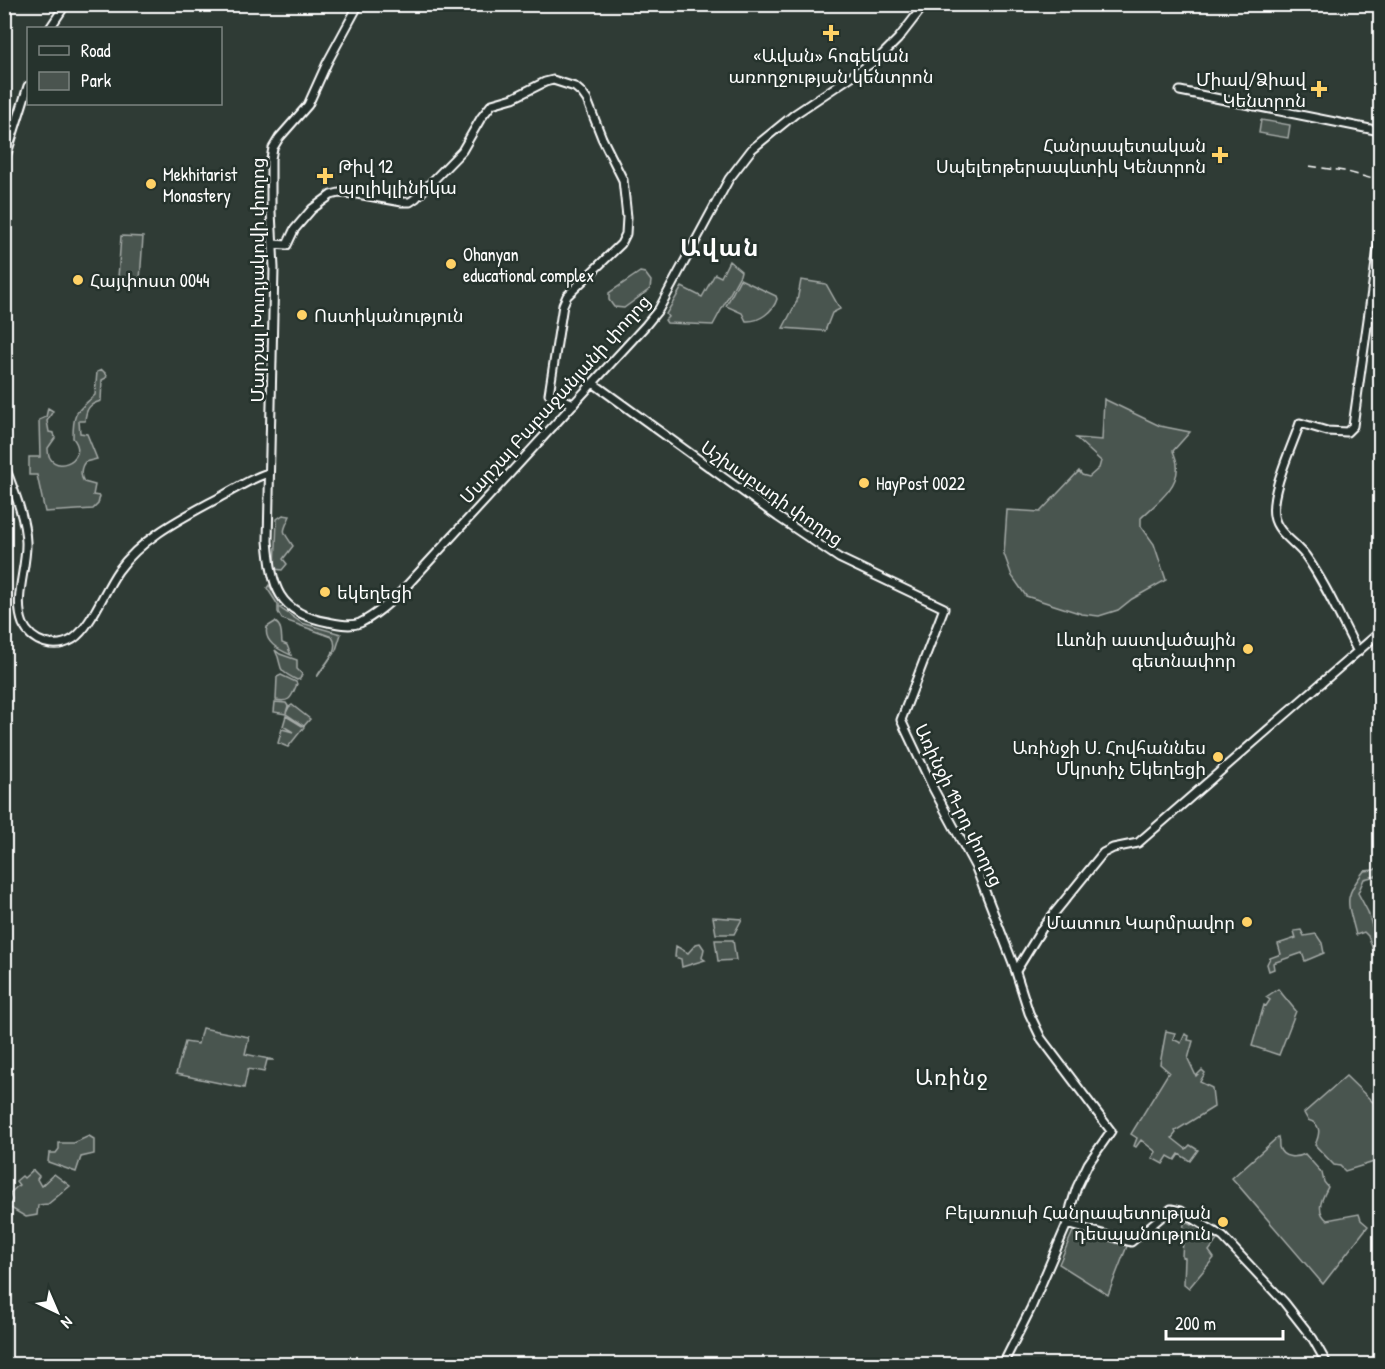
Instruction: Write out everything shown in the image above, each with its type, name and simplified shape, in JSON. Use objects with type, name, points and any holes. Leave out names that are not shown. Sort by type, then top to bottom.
[{"type":"street","points":[[51,27],[66,4]]},
{"type":"street","name":"Մարշալ Խուդյակովի փողոց","points":[[268,473],[273,329],[271,159],[273,148],[308,105],[327,63],[359,4]]},
{"type":"street","name":"Մարշալ Բաբաջանյանի փողոց","points":[[268,473],[268,541],[271,574],[278,592],[294,609],[316,620],[346,625],[358,624],[380,611],[416,577],[656,313],[729,179],[752,149],[795,114],[879,58],[898,39],[925,4]]},
{"type":"street","points":[[273,244],[288,244],[294,230],[312,209],[331,195],[357,194],[410,202],[462,151],[492,104],[513,98],[553,80],[575,87],[587,100],[602,138],[623,180],[627,218],[626,234],[621,244],[567,296],[563,304],[549,394],[574,404]]},
{"type":"street","points":[[4,164],[27,89]]},
{"type":"street","points":[[1180,91],[1380,131]]},
{"type":"street","points":[[1358,652],[1304,554],[1283,534],[1275,522],[1273,513],[1278,484],[1300,423],[1327,431],[1347,432],[1353,426],[1380,234]]},
{"type":"street","name":"Աշխաբադի փողոց","points":[[593,383],[778,518],[839,558],[945,608],[901,720]]},
{"type":"street","points":[[4,464],[16,495],[26,536],[20,602],[23,623],[33,636],[46,644],[54,645],[68,642],[82,631],[118,570],[142,545],[211,502],[258,476],[268,473]]},
{"type":"street","points":[[1016,971],[1043,927],[1103,853],[1113,848],[1135,844],[1260,739],[1380,632]]},
{"type":"street","name":"Առինջի 19-րդ փողոց","points":[[901,720],[933,788],[976,868],[1016,971],[1029,1013],[1041,1038],[1111,1131],[1088,1164],[1077,1186],[1067,1224]]},
{"type":"street","points":[[1003,1365],[1031,1308],[1067,1224],[1131,1242],[1171,1209],[1181,1210],[1223,1236],[1284,1302],[1313,1339],[1327,1365]]},
{"type":"green space","points":[[1261,120],[1290,125],[1288,138],[1259,133]]},
{"type":"green space","points":[[121,236],[143,237],[140,280],[118,278]]},
{"type":"green space","points":[[729,261],[741,271],[740,275],[713,325],[667,323],[666,314],[682,287],[702,297],[715,274],[721,277]]},
{"type":"green space","points":[[640,272],[645,273],[651,281],[650,289],[624,308],[614,307],[609,300],[609,293]]},
{"type":"green space","points":[[740,279],[776,296],[777,299],[772,308],[756,320],[746,321],[742,313],[726,306]]},
{"type":"green space","points":[[801,280],[826,284],[840,309],[832,313],[825,331],[783,328],[797,301]]},
{"type":"green space","points":[[102,370],[107,375],[102,380],[101,401],[89,408],[85,421],[79,421],[80,433],[87,434],[97,459],[83,464],[82,477],[84,482],[95,485],[93,495],[100,496],[98,504],[93,509],[45,512],[37,475],[29,475],[29,457],[40,457],[39,420],[46,417],[48,408],[53,411],[47,421],[49,432],[54,433],[55,438],[48,448],[50,457],[54,462],[60,464],[73,459],[77,453],[77,446],[73,438],[75,417],[77,412],[95,395],[97,372]]},
{"type":"green space","points":[[1104,399],[1160,426],[1190,432],[1173,451],[1177,462],[1174,481],[1159,501],[1141,518],[1141,526],[1154,544],[1166,580],[1132,599],[1118,610],[1099,616],[1082,614],[1026,596],[1012,576],[1004,554],[1007,510],[1040,512],[1079,471],[1082,475],[1089,477],[1099,468],[1101,461],[1076,438],[1102,440]]},
{"type":"green space","points":[[283,515],[290,516],[284,531],[293,546],[283,559],[287,564],[282,570],[275,569],[277,519]]},
{"type":"green space","points":[[269,585],[283,607],[280,608],[302,623],[341,634],[336,650],[317,677],[333,653],[332,637],[282,619],[278,612],[278,605],[267,588]]},
{"type":"green space","points":[[275,622],[280,629],[282,643],[287,645],[291,655],[277,648],[267,637],[267,627]]},
{"type":"green space","points":[[275,650],[297,660],[297,669],[302,674],[300,679],[297,680],[282,670]]},
{"type":"green space","points":[[281,675],[297,684],[292,696],[285,701],[276,700],[277,677]]},
{"type":"green space","points":[[275,702],[286,703],[288,706],[286,713],[292,705],[310,719],[304,726],[286,714],[274,712]]},
{"type":"green space","points":[[286,716],[304,727],[288,747],[278,743],[282,729],[293,732],[283,726]]},
{"type":"green space","points":[[1380,866],[1380,875],[1364,879],[1358,893],[1380,940],[1380,964],[1368,936],[1364,932],[1356,935],[1349,901],[1352,888],[1364,871],[1374,870]]},
{"type":"green space","points":[[713,917],[742,919],[734,934],[716,934]]},
{"type":"green space","points":[[1301,930],[1304,936],[1316,934],[1322,943],[1324,953],[1305,961],[1302,953],[1273,963],[1274,969],[1269,971],[1267,964],[1270,958],[1281,954],[1278,944],[1296,938],[1294,931]]},
{"type":"green space","points":[[715,940],[733,940],[736,960],[718,961]]},
{"type":"green space","points":[[700,943],[704,949],[702,958],[705,960],[682,967],[681,959],[675,957],[676,946],[688,953]]},
{"type":"green space","points":[[1278,989],[1296,1011],[1279,1055],[1252,1046],[1264,1005],[1266,1006],[1270,1000],[1266,997]]},
{"type":"green space","points":[[202,1028],[249,1037],[245,1054],[274,1060],[267,1060],[264,1072],[248,1069],[244,1088],[176,1074],[185,1042],[198,1044]]},
{"type":"green space","points":[[1166,1031],[1175,1033],[1173,1039],[1181,1043],[1185,1034],[1189,1036],[1188,1040],[1193,1041],[1188,1059],[1196,1076],[1202,1070],[1205,1073],[1200,1082],[1212,1088],[1214,1107],[1175,1131],[1172,1138],[1186,1149],[1190,1145],[1198,1150],[1190,1161],[1179,1154],[1175,1160],[1168,1156],[1163,1164],[1152,1158],[1156,1152],[1141,1140],[1136,1147],[1134,1146],[1137,1138],[1131,1134],[1169,1072],[1160,1064]]},
{"type":"green space","points":[[1346,1076],[1380,1109],[1380,1155],[1374,1162],[1345,1171],[1340,1166],[1334,1165],[1315,1145],[1319,1133],[1318,1127],[1308,1120],[1304,1113]]},
{"type":"green space","points":[[89,1136],[94,1139],[94,1154],[81,1157],[76,1172],[48,1162],[49,1153],[56,1153],[59,1143],[74,1143]]},
{"type":"green space","points":[[1278,1137],[1279,1147],[1283,1154],[1294,1157],[1305,1154],[1322,1173],[1328,1187],[1320,1208],[1327,1220],[1359,1214],[1361,1220],[1368,1226],[1323,1284],[1232,1178]]},
{"type":"green space","points":[[33,1170],[39,1176],[37,1179],[41,1186],[54,1174],[70,1186],[48,1204],[38,1205],[37,1215],[26,1217],[9,1207],[12,1200],[10,1193],[19,1185],[16,1181],[22,1176],[24,1178]]},
{"type":"green space","points":[[1184,1221],[1191,1225],[1193,1222],[1217,1240],[1209,1251],[1214,1258],[1189,1288],[1184,1284],[1185,1258],[1182,1257]]},
{"type":"green space","points":[[1074,1229],[1127,1246],[1108,1295],[1059,1264]]},
{"type":"railway","points":[[1309,166],[1344,171],[1380,181]]},
{"type":"place","name":"«Ավան» հոգեկան առողջության կենտրոն","points":[[831,33]]},
{"type":"place","name":"Միավ/Ձիավ Կենտրոն","points":[[1319,89]]},
{"type":"place","name":"Հանրապետական Սպելեոթերապևտիկ Կենտրոն","points":[[1220,155]]},
{"type":"place","name":"Թիվ 12 պոլիկլինիկա","points":[[325,176]]},
{"type":"place","name":"Mekhitarist Monastery","points":[[151,184]]},
{"type":"place","name":"Ohanyan educational complex","points":[[451,264]]},
{"type":"place","name":"Հայփոստ 0044","points":[[78,280]]},
{"type":"place","name":"Ոստիկանություն","points":[[302,315]]},
{"type":"place","name":"HayPost 0022","points":[[864,483]]},
{"type":"place","name":"եկեղեցի","points":[[325,592]]},
{"type":"place","name":"Լևոնի աստվածային գետնափոր","points":[[1248,649]]},
{"type":"place","name":"Առինջի Ս. Հովհաննես Մկրտիչ Եկեղեցի","points":[[1218,757]]},
{"type":"place","name":"Մատուռ Կարմրավոր","points":[[1247,922]]},
{"type":"place","name":"Բելառուսի Հանրապետության դեսպանություն","points":[[1223,1222]]},
{"type":"district","name":"Ավան","points":[[720,247]]},
{"type":"district","name":"Առինջ","points":[[952,1077]]}]
